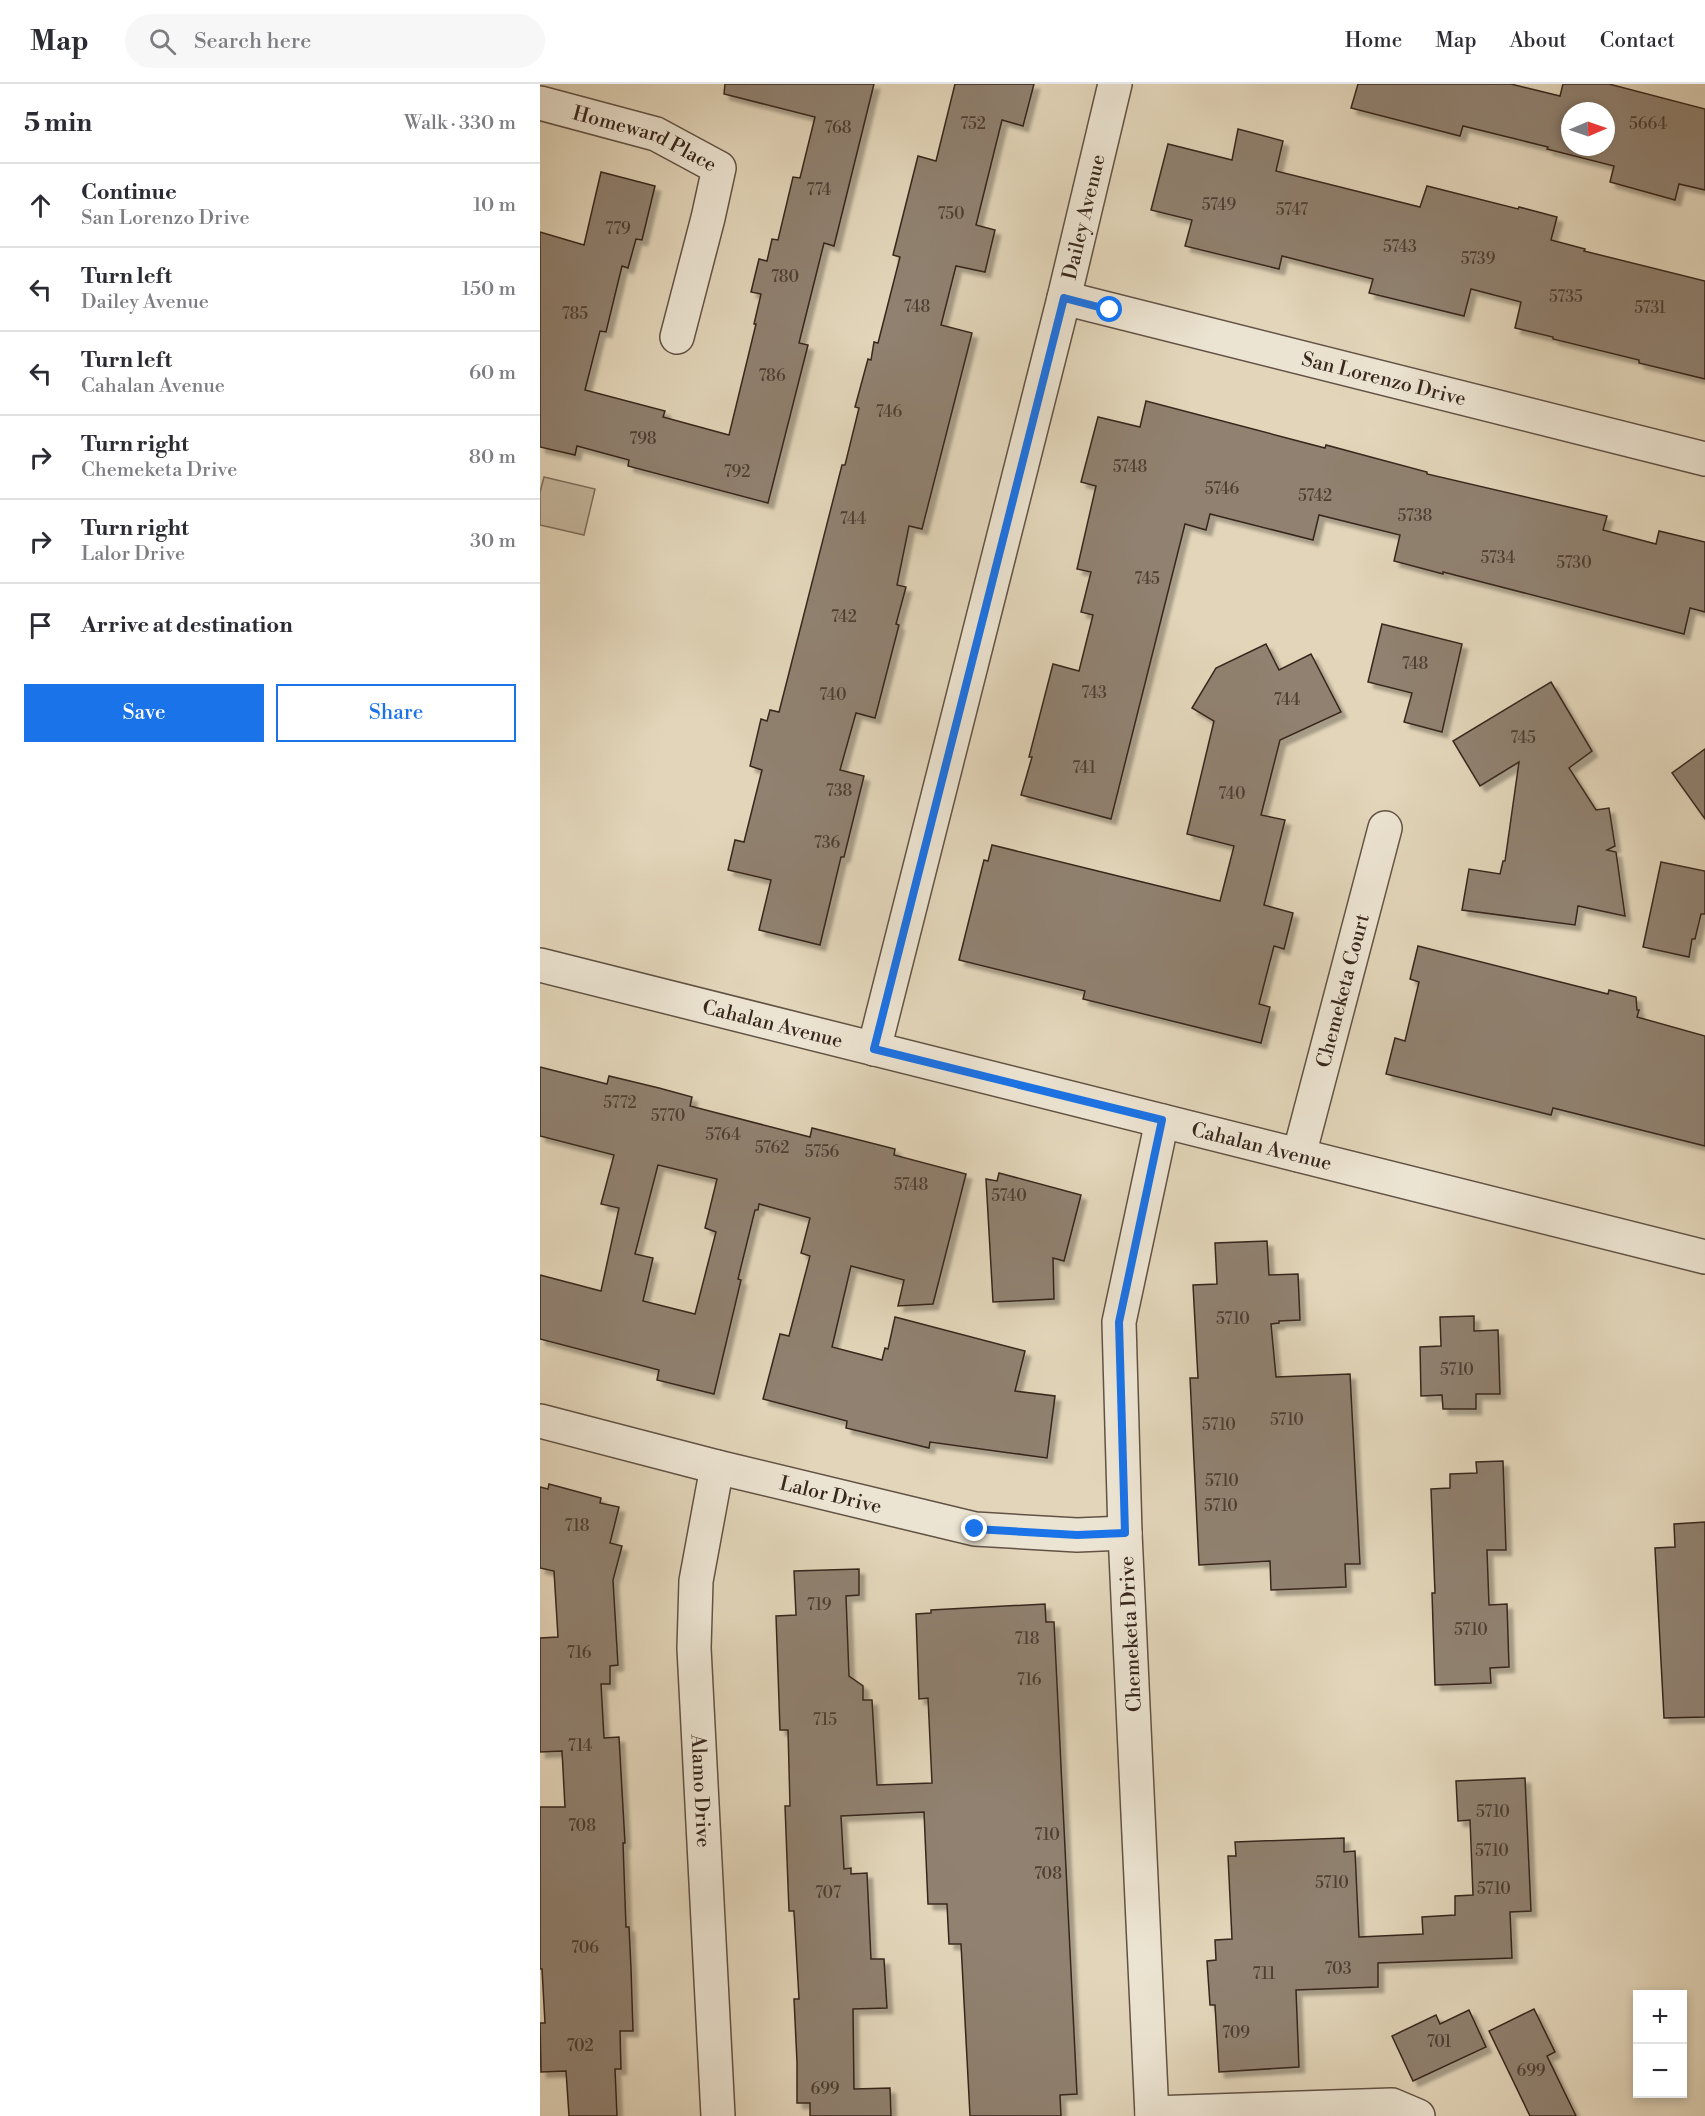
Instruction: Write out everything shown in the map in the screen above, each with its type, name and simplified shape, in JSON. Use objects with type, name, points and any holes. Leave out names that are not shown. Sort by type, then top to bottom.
[{"type":"street","name":"Dailey Avenue","points":[[874,1049],[1064,298],[1115,84]]},
{"type":"street","name":"Homeward Place","points":[[540,103],[656,134],[719,168],[677,337]]},
{"type":"street","name":"San Lorenzo Drive","points":[[1064,298],[1705,459]]},
{"type":"street","name":"Chemeketa Court","points":[[1299,1155],[1384,828]]},
{"type":"street","name":"Cahalan Avenue","points":[[540,965],[1705,1257]]},
{"type":"street","name":"Chemeketa Drive","points":[[1152,2115],[1125,1533],[1119,1322],[1162,1120]]},
{"type":"street","name":"Lalor Drive","points":[[540,1421],[717,1467],[975,1529],[1077,1535],[1125,1533]]},
{"type":"street","name":"Alamo Drive","points":[[717,1467],[696,1581],[694,1648],[718,2116]]},
{"type":"street","points":[[1152,2115],[1392,2105],[1418,2116]]},
{"type":"shaded area","points":[[544,477],[595,489],[584,535],[540,525],[540,492]]},
{"type":"building","points":[[725,84],[874,84],[834,246],[824,243],[799,343],[808,345],[768,503],[628,466],[629,460],[577,446],[575,455],[540,447],[540,232],[584,245],[601,172],[655,186],[642,240],[636,239],[628,268],[622,266],[606,332],[600,331],[585,390],[665,411],[663,417],[729,435],[756,324],[754,324],[761,294],[751,292],[759,259],[767,261],[772,239],[778,240],[793,177],[800,178],[815,117],[724,94]]},
{"type":"building","points":[[955,84],[1034,84],[1023,126],[1002,120],[976,225],[995,230],[985,272],[956,266],[941,325],[972,333],[922,529],[909,526],[897,585],[906,587],[896,624],[899,625],[875,718],[856,713],[840,770],[864,776],[844,857],[841,857],[820,945],[759,930],[771,880],[728,870],[735,840],[744,842],[762,770],[750,766],[761,719],[767,721],[770,710],[779,712],[842,465],[845,465],[859,408],[855,407],[868,359],[871,360],[874,342],[878,343],[900,257],[893,255],[918,156],[936,161]]},
{"type":"building","points":[[1358,84],[1511,84],[1560,96],[1563,84],[1609,84],[1705,109],[1705,190],[1679,184],[1675,200],[1610,182],[1614,166],[1575,156],[1615,156],[1615,102],[1561,102],[1561,153],[1547,149],[1548,147],[1463,126],[1460,136],[1351,108]]},
{"type":"building","points":[[1238,129],[1283,141],[1276,171],[1420,207],[1427,186],[1518,209],[1519,207],[1557,217],[1551,240],[1585,249],[1584,251],[1705,281],[1705,379],[1515,328],[1521,302],[1471,289],[1464,316],[1369,293],[1373,279],[1282,256],[1279,269],[1185,246],[1192,220],[1151,210],[1168,144],[1232,160]]},
{"type":"building","points":[[1146,401],[1325,448],[1326,445],[1427,472],[1427,474],[1607,516],[1603,530],[1656,544],[1659,531],[1705,542],[1705,612],[1690,608],[1684,634],[1394,561],[1400,535],[1319,515],[1313,540],[1210,514],[1206,530],[1185,524],[1111,819],[1021,795],[1053,664],[1079,671],[1093,615],[1081,612],[1091,572],[1077,569],[1096,486],[1081,482],[1098,417],[1140,427]]},
{"type":"building","points":[[1382,624],[1462,644],[1442,732],[1404,722],[1412,693],[1368,682]]},
{"type":"building","points":[[1266,644],[1279,670],[1311,654],[1341,712],[1280,740],[1261,815],[1285,820],[1264,905],[1293,913],[1284,949],[1274,946],[1259,1004],[1270,1007],[1261,1043],[1083,999],[1085,991],[959,960],[984,860],[988,861],[992,845],[1220,901],[1234,846],[1187,834],[1214,721],[1192,708],[1216,668]]},
{"type":"building","points":[[1551,682],[1592,751],[1569,768],[1596,810],[1609,808],[1615,846],[1607,850],[1616,852],[1625,916],[1578,906],[1575,925],[1462,910],[1469,869],[1500,874],[1503,861],[1505,861],[1519,762],[1480,786],[1453,741]]},
{"type":"building","points":[[1705,749],[1705,819],[1672,773]]},
{"type":"building","points":[[1661,862],[1705,871],[1705,914],[1701,914],[1695,939],[1692,939],[1689,957],[1643,947]]},
{"type":"building","points":[[1418,946],[1608,994],[1609,990],[1636,997],[1637,1010],[1639,1010],[1637,1017],[1705,1036],[1705,1146],[1553,1108],[1551,1115],[1386,1074],[1395,1038],[1405,1041],[1419,982],[1410,979]]},
{"type":"building","points":[[540,1067],[607,1084],[609,1076],[659,1088],[692,1097],[690,1106],[810,1137],[812,1128],[895,1149],[894,1155],[966,1174],[933,1304],[898,1306],[904,1280],[851,1266],[832,1347],[882,1360],[885,1348],[888,1349],[895,1317],[1025,1351],[1015,1391],[1055,1396],[1047,1458],[930,1442],[929,1448],[846,1428],[847,1421],[763,1399],[780,1334],[789,1336],[810,1256],[801,1253],[810,1218],[759,1204],[758,1210],[755,1210],[738,1279],[741,1280],[714,1394],[657,1380],[659,1370],[540,1339],[540,1275],[601,1291],[619,1208],[601,1204],[614,1155],[540,1136]],"holes":[[[658,1165],[717,1179],[705,1228],[716,1232],[695,1314],[643,1301],[653,1258],[635,1254]]]},
{"type":"building","points":[[999,1173],[1081,1195],[1064,1261],[1053,1258],[1054,1299],[993,1302],[986,1179],[997,1181]]},
{"type":"building","points":[[1267,1241],[1269,1275],[1298,1274],[1300,1320],[1279,1321],[1279,1323],[1271,1324],[1276,1377],[1350,1374],[1360,1564],[1345,1564],[1346,1587],[1271,1590],[1270,1561],[1199,1565],[1190,1378],[1198,1378],[1193,1285],[1217,1284],[1215,1243]]},
{"type":"building","points":[[1474,1316],[1474,1331],[1498,1330],[1500,1394],[1476,1394],[1476,1409],[1443,1409],[1442,1395],[1421,1396],[1420,1347],[1441,1346],[1440,1317]]},
{"type":"building","points":[[1503,1461],[1506,1550],[1487,1550],[1489,1605],[1507,1604],[1509,1667],[1490,1668],[1491,1683],[1435,1685],[1432,1593],[1435,1593],[1431,1489],[1450,1488],[1450,1474],[1477,1473],[1476,1462]]},
{"type":"building","points":[[549,1484],[601,1498],[600,1503],[619,1507],[610,1543],[622,1546],[613,1580],[618,1665],[610,1666],[610,1684],[601,1684],[604,1738],[619,1737],[625,1843],[623,1843],[626,1927],[629,1927],[631,1968],[633,2031],[620,2031],[621,2069],[615,2069],[617,2116],[569,2116],[566,2071],[541,2072],[540,2023],[545,2023],[542,1969],[540,1969],[540,1807],[565,1807],[562,1751],[540,1752],[540,1638],[558,1637],[554,1571],[540,1568],[540,1487],[548,1489]]},
{"type":"building","points":[[1705,1522],[1705,1717],[1664,1718],[1655,1548],[1675,1547],[1674,1524]]},
{"type":"building","points":[[859,1569],[859,1595],[846,1596],[849,1676],[863,1686],[863,1700],[872,1700],[877,1785],[932,1783],[928,1698],[919,1699],[916,1614],[931,1613],[931,1610],[1045,1604],[1046,1622],[1054,1622],[1077,2094],[1060,2095],[1061,2116],[970,2116],[961,1944],[949,1944],[947,1904],[928,1904],[924,1812],[841,1816],[844,1869],[851,1868],[851,1874],[867,1873],[871,1959],[884,1959],[887,2008],[853,2009],[854,2089],[890,2088],[891,2116],[810,2116],[810,2103],[797,2103],[794,1999],[799,1999],[794,1911],[789,1911],[785,1806],[790,1806],[788,1730],[780,1730],[776,1616],[796,1615],[794,1571]]},
{"type":"building","points":[[1525,1778],[1531,1911],[1510,1912],[1512,1958],[1378,1963],[1378,1987],[1296,1990],[1299,2067],[1219,2072],[1215,2005],[1210,2005],[1207,1961],[1216,1960],[1215,1940],[1232,1939],[1228,1856],[1236,1856],[1235,1842],[1344,1838],[1344,1852],[1355,1851],[1359,1937],[1423,1934],[1422,1917],[1455,1915],[1455,1896],[1473,1895],[1470,1820],[1458,1821],[1456,1781]]},
{"type":"building","points":[[1534,2009],[1555,2052],[1547,2056],[1576,2116],[1530,2116],[1489,2031]]},
{"type":"building","points":[[1469,2010],[1486,2047],[1413,2081],[1392,2036],[1436,2015],[1440,2024]]},
{"type":"route","points":[[975,1529],[1077,1535],[1125,1533],[1119,1322],[1162,1120],[874,1049],[1064,298],[1110,310]]}]
